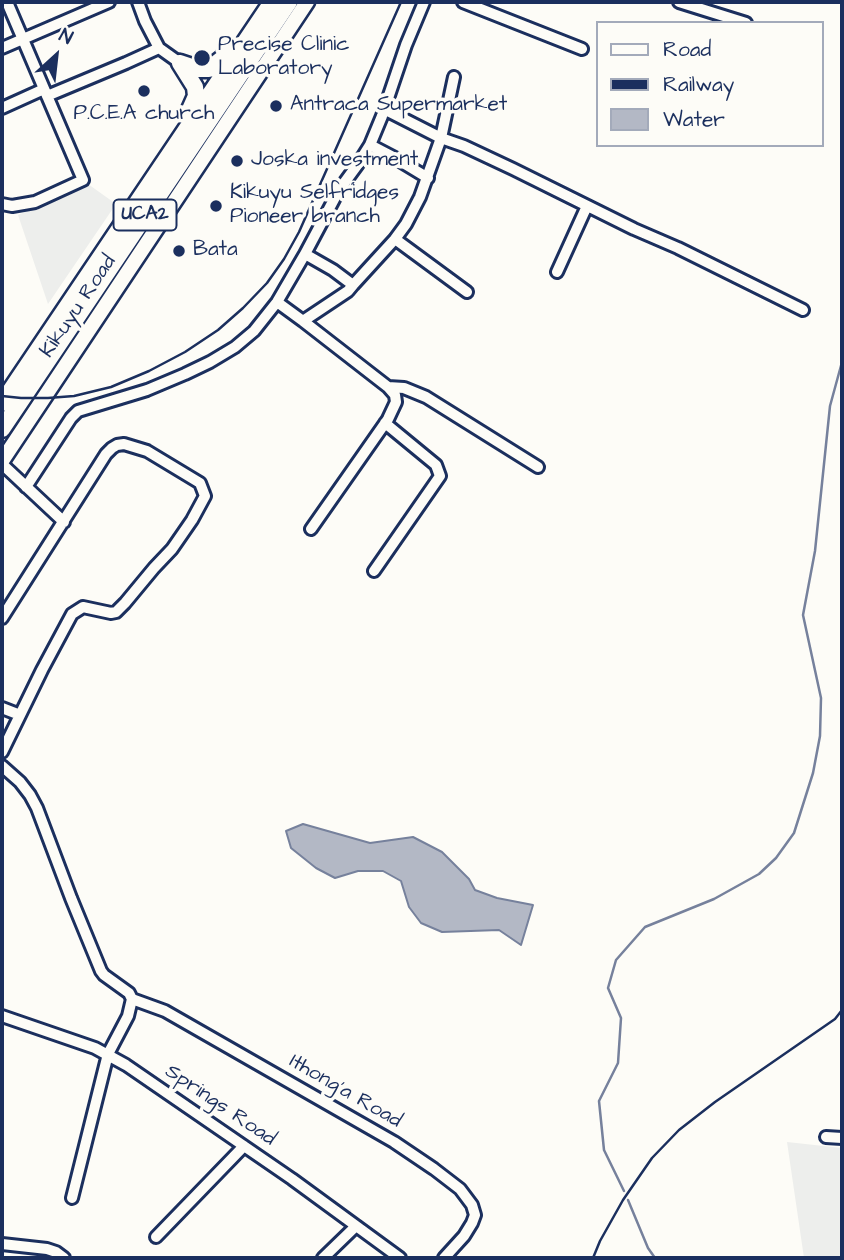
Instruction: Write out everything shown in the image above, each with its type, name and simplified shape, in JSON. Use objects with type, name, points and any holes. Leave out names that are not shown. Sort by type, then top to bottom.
[{"type":"highway","points":[[180,63],[198,69],[214,66],[223,58],[260,2]]},
{"type":"highway","name":"UCA2","points":[[2,403],[272,2]]},
{"type":"highway","name":"UCA2","points":[[2,429],[289,2]]},
{"type":"highway","points":[[148,185],[153,163],[190,111],[196,96],[192,80],[180,63]]},
{"type":"main road","name":"Kikuyu Road","points":[[2,462],[307,2]]},
{"type":"street","points":[[2,204],[23,206],[83,180],[7,2]]},
{"type":"street","points":[[2,48],[109,2]]},
{"type":"street","points":[[138,2],[159,48],[180,63]]},
{"type":"street","points":[[26,486],[78,411],[147,390],[211,362],[246,339],[277,302],[339,190],[370,145],[424,2]]},
{"type":"street","points":[[463,2],[582,49]]},
{"type":"street","points":[[679,2],[740,21]]},
{"type":"street","points":[[2,108],[126,63],[159,48]]},
{"type":"street","points":[[303,321],[348,290],[395,239],[406,223],[428,178],[441,138],[454,77]]},
{"type":"street","points":[[384,109],[803,310]]},
{"type":"street","points":[[370,145],[428,178]]},
{"type":"street","points":[[557,272],[587,206]]},
{"type":"street","points":[[395,239],[467,292]]},
{"type":"street","points":[[305,254],[353,285]]},
{"type":"street","points":[[277,302],[395,395],[396,402],[385,423],[311,529]]},
{"type":"street","points":[[388,387],[404,388],[426,397],[538,467]]},
{"type":"street","points":[[374,571],[440,476],[436,465],[385,423]]},
{"type":"street","points":[[2,618],[106,454],[117,445],[133,446],[147,451],[200,483],[205,496],[192,520],[172,549],[116,612],[83,607],[72,614],[2,752]]},
{"type":"street","points":[[2,462],[64,522]]},
{"type":"street","points":[[2,708],[20,715]]},
{"type":"street","points":[[2,766],[20,782],[37,808],[100,971],[129,993],[132,999],[128,1016],[108,1054],[72,1198]]},
{"type":"street","name":"Ithong'a Road","points":[[132,999],[164,1011],[382,1135],[421,1159],[460,1189],[472,1205],[475,1215],[464,1236],[444,1258]]},
{"type":"street","name":"Springs Road","points":[[2,1016],[70,1038],[108,1054],[244,1146],[400,1258]]},
{"type":"street","points":[[827,1137],[842,1138]]},
{"type":"street","points":[[156,1237],[244,1146]]},
{"type":"street","points":[[323,1258],[355,1227]]},
{"type":"street","points":[[2,1244],[47,1249],[64,1258]]},
{"type":"shaded area","points":[[88,184],[116,204],[48,304],[18,215]]},
{"type":"shaded area","points":[[787,1142],[842,1148],[842,1258],[804,1258]]},
{"type":"water","points":[[303,824],[370,843],[413,837],[442,852],[469,879],[475,890],[497,898],[533,905],[521,945],[499,930],[442,932],[421,923],[409,907],[401,881],[383,871],[358,871],[335,878],[316,868],[291,848],[286,831]]},
{"type":"waterway","points":[[624,1191],[604,1150],[599,1101],[618,1063],[621,1018],[608,988],[616,960],[645,927],[714,899],[759,874],[776,858],[794,833],[813,773],[820,736],[821,698],[803,615],[815,551],[830,406],[842,362]]},
{"type":"waterway","points":[[628,1200],[648,1248],[655,1258]]},
{"type":"railway","points":[[2,396],[74,396],[111,387],[185,352],[218,330],[243,308],[267,283],[299,232],[401,2]]},
{"type":"railway","points":[[593,1258],[623,1200],[652,1158],[679,1130],[835,1019],[842,1010]]},
{"type":"place","name":"Precise Clinic Laboratory","points":[[202,58]]},
{"type":"place","name":"P.C.E.A church","points":[[144,91]]},
{"type":"place","name":"Antraca Supermarket","points":[[276,106]]},
{"type":"place","name":"Joska investment","points":[[237,161]]},
{"type":"place","name":"Kikuyu Selfridges Pioneer branch","points":[[216,206]]},
{"type":"place","name":"Bata","points":[[179,251]]}]
